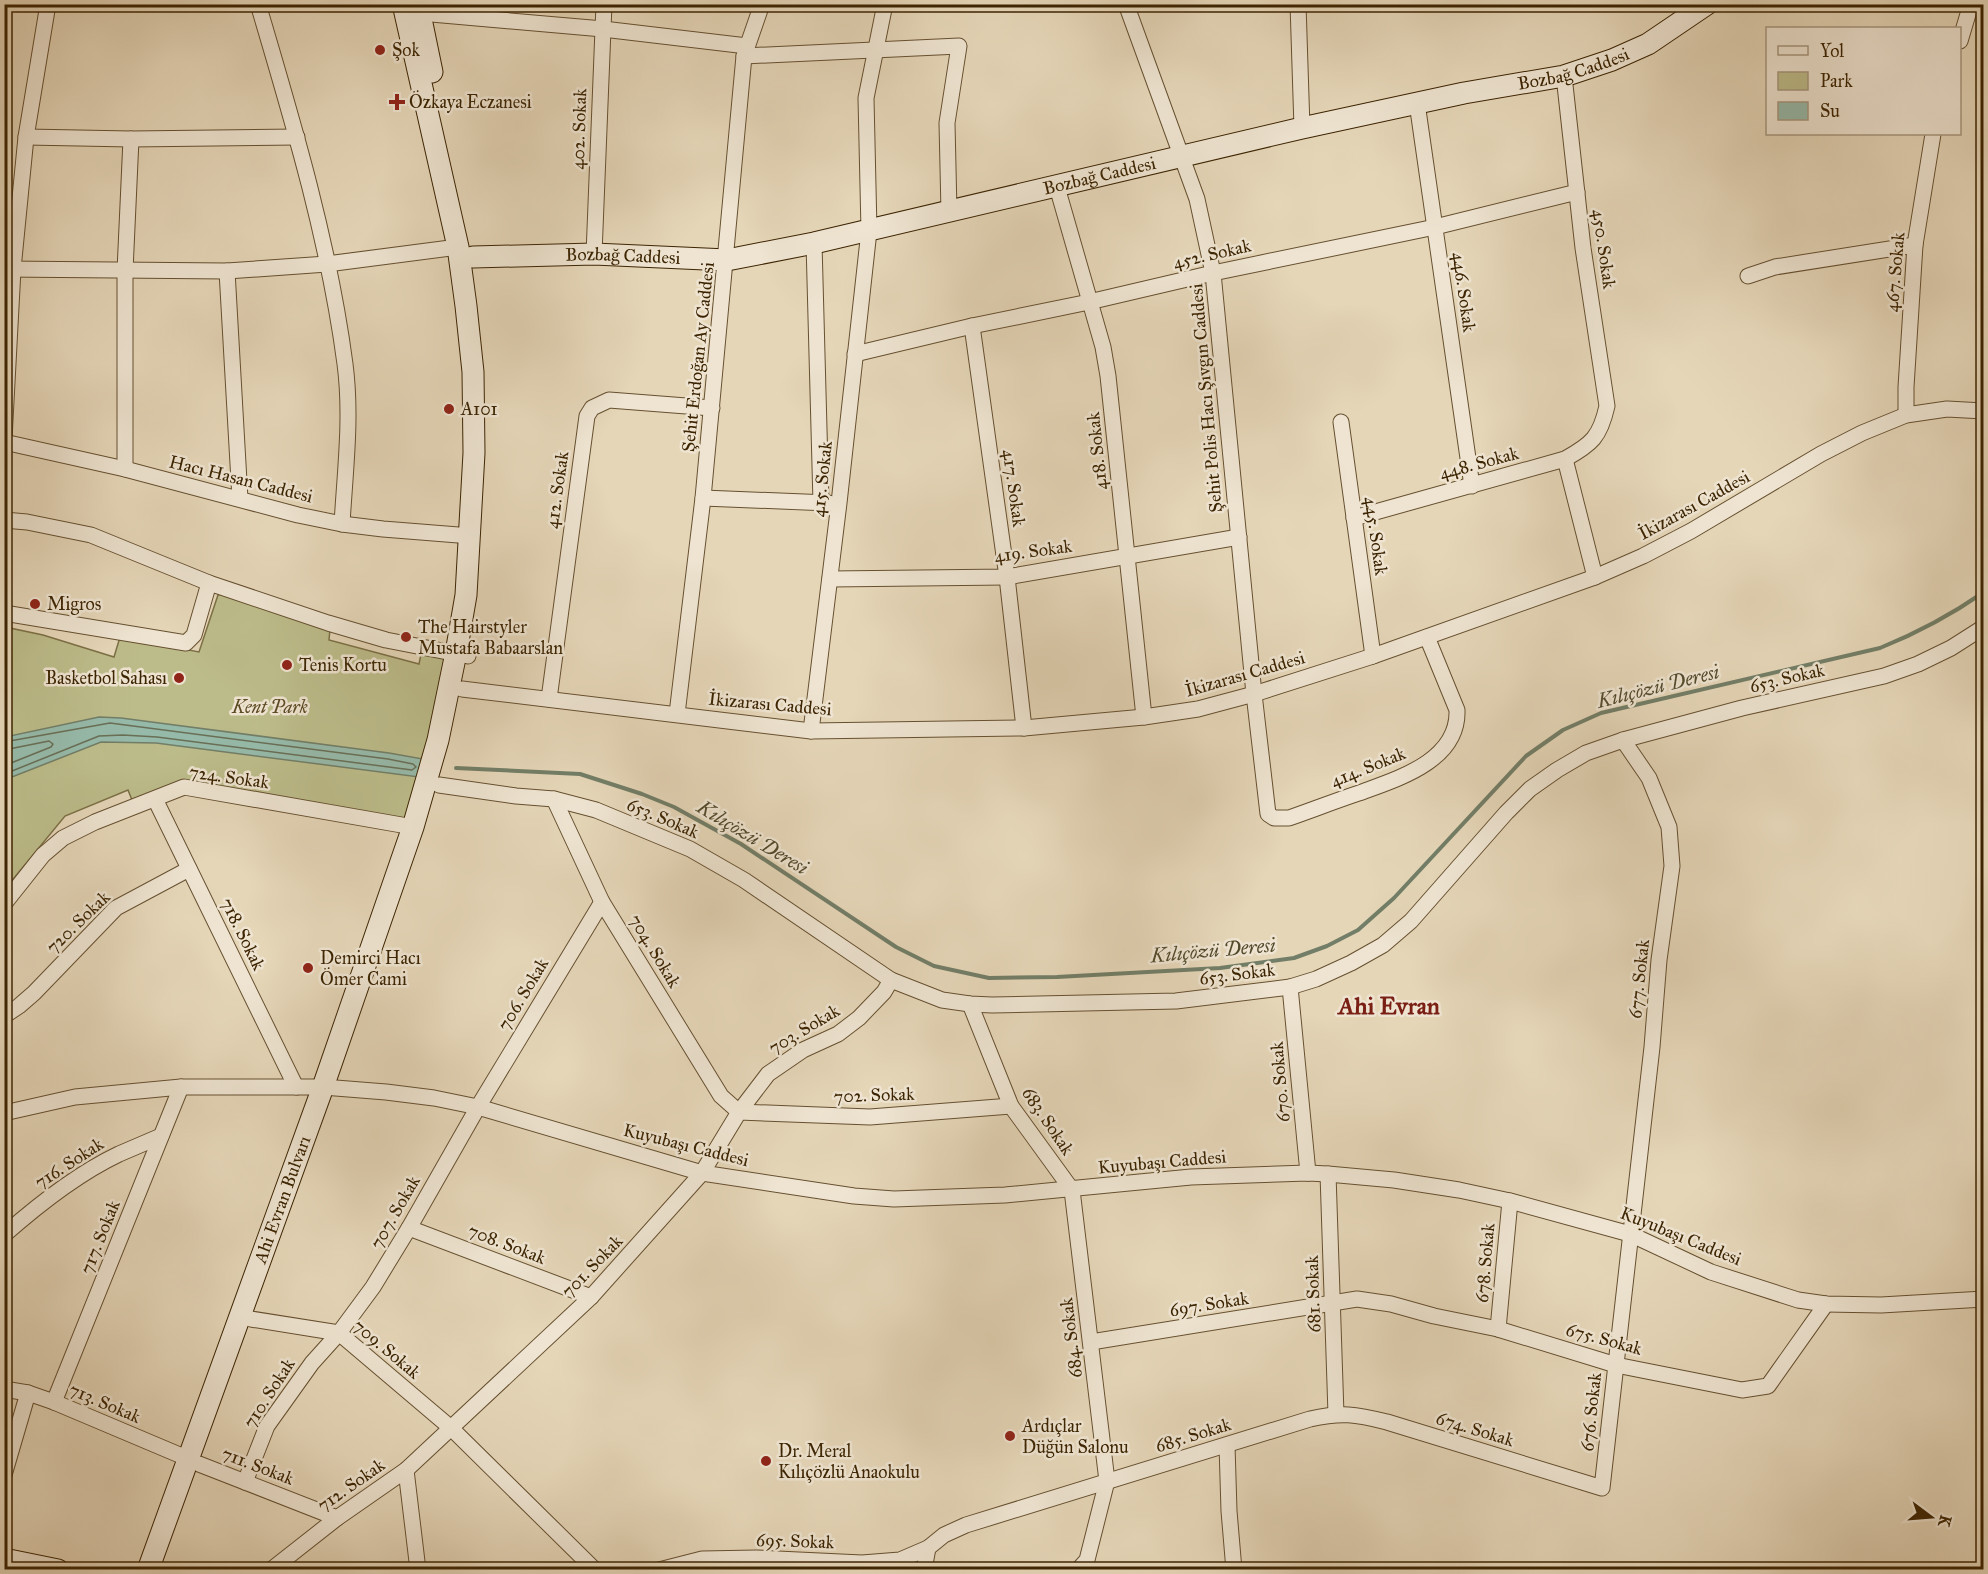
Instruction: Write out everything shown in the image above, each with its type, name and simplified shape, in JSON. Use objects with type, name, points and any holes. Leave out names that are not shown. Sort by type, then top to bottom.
[{"type":"main road","name":"Bozbağ Caddesi","points":[[466,252],[594,254],[726,260],[814,243],[1302,128],[1417,103],[1564,76],[1612,60],[1648,44],[1707,4]]},
{"type":"main road","points":[[414,7],[483,342],[487,450],[482,558],[462,655],[438,740],[419,829]]},
{"type":"main road","points":[[419,829],[439,785],[462,689],[474,453],[466,252]]},
{"type":"main road","name":"Ahi Evran Bulvarı","points":[[148,1569],[251,1319],[419,829]]},
{"type":"main road","name":"Ahi Evran Bulvarı","points":[[162,1569],[194,1462],[329,1088]]},
{"type":"main road","points":[[4,1558],[58,1569]]},
{"type":"street","points":[[4,441],[9,269],[26,137],[48,4]]},
{"type":"street","points":[[258,4],[297,137],[327,264],[345,365],[348,423],[342,524]]},
{"type":"street","name":"402. Sokak","points":[[594,254],[604,4]]},
{"type":"street","name":"Şehit Erdoğan Ay Caddesi","points":[[677,714],[703,498],[746,51],[762,4]]},
{"type":"street","name":"415. Sokak","points":[[811,731],[869,231],[866,98],[885,4]]},
{"type":"street","name":"Şehit Polis Hacı Şıvgın Caddesi","points":[[1126,4],[1197,200],[1213,273],[1265,802]]},
{"type":"street","points":[[1298,4],[1302,128]]},
{"type":"street","points":[[1961,35],[1971,4]]},
{"type":"street","points":[[414,7],[497,12],[746,51],[875,50],[959,46],[947,123],[949,212]]},
{"type":"street","name":"450. Sokak","points":[[1564,76],[1583,248],[1607,406],[1603,425]]},
{"type":"street","name":"446. Sokak","points":[[1417,103],[1472,486]]},
{"type":"street","name":"467. Sokak","points":[[1906,415],[1915,245],[1933,135]]},
{"type":"street","points":[[26,137],[131,139],[297,137]]},
{"type":"street","points":[[125,469],[125,271],[131,139]]},
{"type":"street","name":"418. Sokak","points":[[1057,187],[1103,347],[1108,376],[1144,717]]},
{"type":"street","name":"452. Sokak","points":[[855,354],[1213,273],[1435,227],[1577,192]]},
{"type":"street","points":[[814,243],[821,503]]},
{"type":"street","points":[[1748,276],[1775,267],[1915,245]]},
{"type":"street","points":[[9,269],[227,271],[466,252]]},
{"type":"street","points":[[227,271],[240,499]]},
{"type":"street","name":"417. Sokak","points":[[972,326],[1007,577],[1024,728]]},
{"type":"street","name":"412. Sokak","points":[[549,699],[587,416],[592,408],[609,400],[712,408]]},
{"type":"street","name":"İkizarası Caddesi","points":[[462,689],[811,731],[1024,728],[1144,717],[1198,709],[1254,694],[1373,656],[1595,577],[1692,531],[1821,454],[1906,415],[1947,409],[1983,411]]},
{"type":"street","name":"445. Sokak","points":[[1341,422],[1373,656]]},
{"type":"street","name":"448. Sokak","points":[[1354,518],[1565,459],[1594,439],[1603,425]]},
{"type":"street","name":"Hacı Hasan Caddesi","points":[[4,441],[342,524],[471,536]]},
{"type":"street","points":[[1565,459],[1595,577]]},
{"type":"street","points":[[703,498],[839,503]]},
{"type":"street","points":[[4,520],[27,522],[91,535],[209,583],[340,626],[386,640],[462,655]]},
{"type":"street","name":"419. Sokak","points":[[830,579],[1007,577],[1239,537]]},
{"type":"street","points":[[4,613],[186,643],[194,635],[209,583]]},
{"type":"street","name":"653. Sokak","points":[[439,785],[554,799],[596,810],[690,849],[744,880],[891,980],[942,1000],[970,1004],[1176,1001],[1290,987],[1351,963],[1383,945],[1411,921],[1530,789],[1586,753],[1623,740],[1742,708],[1884,676],[1918,664],[1951,648],[1983,627]]},
{"type":"street","name":"414. Sokak","points":[[1265,802],[1268,814],[1274,818],[1289,818],[1411,773],[1430,761],[1454,734],[1458,722],[1457,710],[1428,637]]},
{"type":"street","name":"677. Sokak","points":[[1623,740],[1649,777],[1669,827],[1672,866],[1659,960],[1652,1047],[1630,1234]]},
{"type":"street","name":"724. Sokak","points":[[4,904],[44,855],[63,838],[95,822],[184,787],[419,829]]},
{"type":"street","name":"718. Sokak","points":[[155,799],[296,1087]]},
{"type":"street","name":"704. Sokak","points":[[554,799],[602,902],[721,1096],[739,1112]]},
{"type":"street","name":"720. Sokak","points":[[4,1016],[34,993],[116,908],[189,869]]},
{"type":"street","name":"706. Sokak","points":[[478,1107],[602,902]]},
{"type":"street","name":"703. Sokak","points":[[739,1112],[768,1074],[803,1050],[838,1034],[884,992],[891,980]]},
{"type":"street","name":"670. Sokak","points":[[1290,987],[1308,1173]]},
{"type":"street","name":"683. Sokak","points":[[970,1004],[1011,1106],[1072,1190]]},
{"type":"street","name":"Kuyubaşı Caddesi","points":[[4,1113],[75,1097],[181,1087],[329,1088],[434,1098],[478,1107],[702,1173],[854,1196],[894,1199],[1005,1195],[1191,1178],[1308,1173],[1394,1180],[1459,1190],[1630,1234],[1712,1272],[1798,1300],[1826,1304],[1881,1305],[1983,1299]]},
{"type":"street","name":"717. Sokak","points":[[54,1402],[181,1087]]},
{"type":"street","name":"702. Sokak","points":[[739,1112],[870,1117],[1011,1106]]},
{"type":"street","name":"707. Sokak","points":[[339,1333],[373,1287],[478,1107]]},
{"type":"street","name":"701. Sokak","points":[[452,1428],[591,1297],[702,1173],[739,1112]]},
{"type":"street","name":"716. Sokak","points":[[4,1234],[74,1180],[117,1155],[161,1136]]},
{"type":"street","name":"681. Sokak","points":[[1328,1174],[1336,1414]]},
{"type":"street","name":"684. Sokak","points":[[1072,1190],[1107,1481]]},
{"type":"street","name":"678. Sokak","points":[[1498,1329],[1510,1202]]},
{"type":"street","name":"708. Sokak","points":[[409,1228],[591,1297]]},
{"type":"street","name":"676. Sokak","points":[[1602,1488],[1630,1234]]},
{"type":"street","name":"675. Sokak","points":[[1333,1304],[1357,1299],[1391,1304],[1434,1316],[1498,1329],[1616,1365],[1742,1390],[1768,1386],[1826,1304]]},
{"type":"street","name":"697. Sokak","points":[[1091,1342],[1333,1304]]},
{"type":"street","name":"709. Sokak","points":[[251,1319],[339,1333],[452,1428],[595,1569]]},
{"type":"street","name":"710. Sokak","points":[[244,1482],[267,1426],[312,1363],[339,1333]]},
{"type":"street","name":"713. Sokak","points":[[4,1389],[28,1393],[54,1402],[194,1462]]},
{"type":"street","points":[[4,1475],[28,1393]]},
{"type":"street","name":"685. Sokak","points":[[928,1548],[944,1535],[966,1525],[1310,1419],[1336,1414]]},
{"type":"street","name":"674. Sokak","points":[[1336,1414],[1359,1414],[1602,1488]]},
{"type":"street","name":"712. Sokak","points":[[271,1569],[337,1518],[406,1470],[452,1428]]},
{"type":"street","points":[[1227,1446],[1234,1569]]},
{"type":"street","name":"711. Sokak","points":[[194,1462],[337,1518]]},
{"type":"street","points":[[406,1470],[418,1569]]},
{"type":"street","points":[[1078,1569],[1088,1560],[1107,1481]]},
{"type":"street","points":[[924,1569],[928,1548]]},
{"type":"street","name":"695. Sokak","points":[[659,1569],[702,1559],[756,1558],[862,1563],[900,1560],[928,1548]]},
{"type":"green space","name":"Kent Park","points":[[227,593],[330,629],[329,640],[419,664],[421,654],[445,658],[447,662],[409,819],[182,782],[132,800],[128,790],[65,816],[5,889],[5,627],[43,635],[114,657],[120,637],[199,652],[218,595]]},
{"type":"water","points":[[99,717],[121,718],[423,759],[419,777],[156,743],[101,742],[12,777],[5,776],[5,737]]},
{"type":"waterway","name":"Kılıçözü Deresi","points":[[456,768],[580,774],[674,807],[741,844],[896,947],[934,966],[989,978],[1057,977],[1220,968],[1294,958],[1327,946],[1358,930],[1394,898],[1526,756],[1563,730],[1601,713],[1880,648],[1933,623],[1984,592]]},
{"type":"place","name":"Şok","points":[[380,50]]},
{"type":"place","name":"Özkaya Eczanesi","points":[[397,102]]},
{"type":"place","name":"A101","points":[[449,409]]},
{"type":"place","name":"Migros","points":[[35,604]]},
{"type":"place","name":"The Hairstyler Mustafa Babaarslan","points":[[406,637]]},
{"type":"place","name":"Tenis Kortu","points":[[287,665]]},
{"type":"place","name":"Basketbol Sahası","points":[[179,678]]},
{"type":"place","name":"Demirci Hacı Ömer Cami","points":[[308,968]]},
{"type":"place","name":"Ardıçlar Düğün Salonu","points":[[1010,1436]]},
{"type":"place","name":"Dr. Meral Kılıçözlü Anaokulu","points":[[766,1461]]},
{"type":"district","name":"Ahi Evran","points":[[1389,1006]]}]
